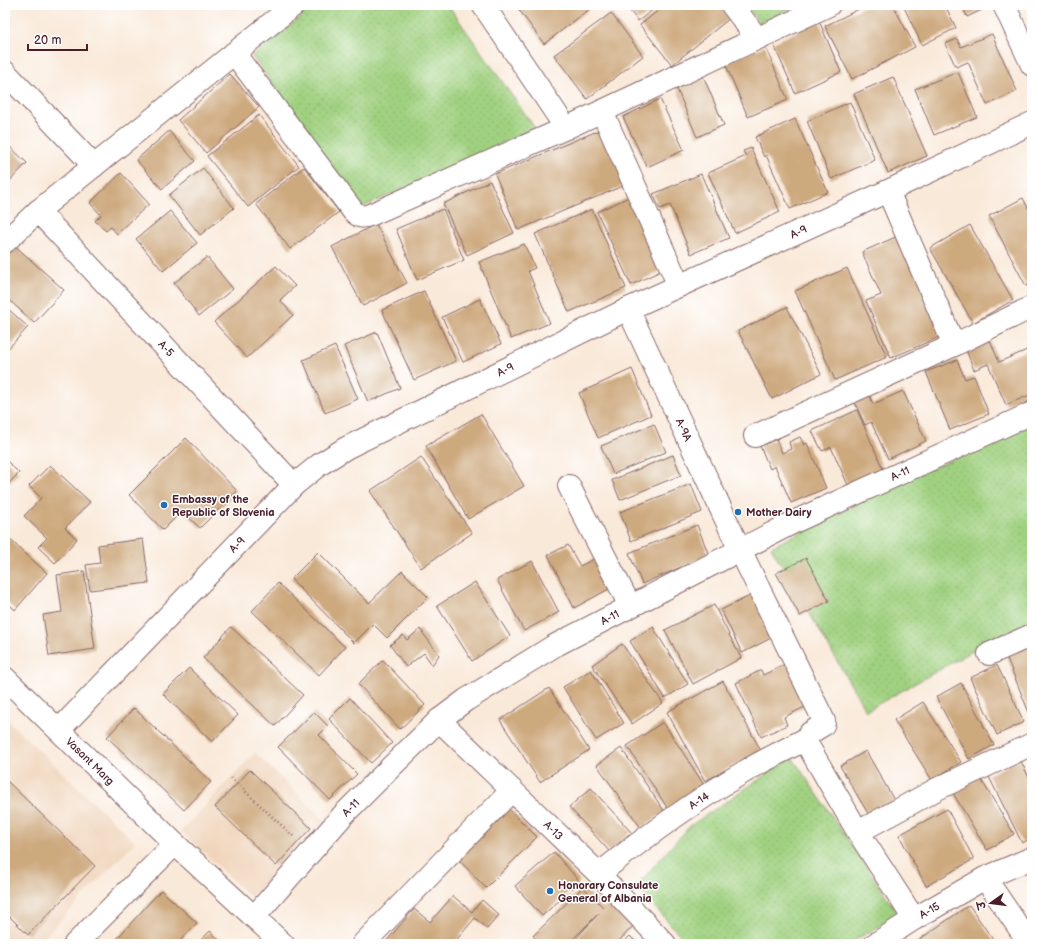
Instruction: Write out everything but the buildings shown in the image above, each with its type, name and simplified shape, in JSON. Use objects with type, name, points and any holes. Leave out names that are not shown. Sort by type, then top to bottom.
[{"type":"street","points":[[5,242],[38,211],[294,5]]},
{"type":"street","points":[[483,5],[566,128]]},
{"type":"street","points":[[732,5],[757,38]]},
{"type":"street","points":[[234,53],[353,211],[358,216],[362,217],[370,215],[566,128],[829,5]]},
{"type":"street","points":[[1004,5],[1032,65]]},
{"type":"street","points":[[5,72],[94,166]]},
{"type":"street","points":[[602,111],[679,286]]},
{"type":"street","name":"A-9","points":[[59,730],[294,485],[319,465],[346,448],[628,309],[888,191],[1032,123]]},
{"type":"street","points":[[888,191],[954,344]]},
{"type":"street","name":"A-5","points":[[38,211],[294,485]]},
{"type":"street","points":[[755,436],[1032,307]]},
{"type":"street","name":"A-9A","points":[[628,309],[740,550],[824,721],[823,725],[810,733],[806,739]]},
{"type":"street","name":"A-11","points":[[254,917],[344,814],[440,720],[466,700],[540,654],[740,550],[796,522],[1032,413]]},
{"type":"street","points":[[569,486],[630,606]]},
{"type":"street","points":[[989,654],[1032,635]]},
{"type":"street","name":"Vasant Marg","points":[[5,678],[175,844],[282,944]]},
{"type":"street","name":"A-13","points":[[440,720],[599,874],[665,944]]},
{"type":"street","points":[[806,739],[806,744],[858,832],[914,919]]},
{"type":"street","name":"A-14","points":[[599,874],[685,809],[744,772],[806,739]]},
{"type":"street","points":[[858,832],[937,789],[1032,744]]},
{"type":"street","points":[[363,944],[512,790]]},
{"type":"street","points":[[75,944],[175,844]]},
{"type":"street","name":"A-15","points":[[875,944],[914,919],[985,878],[1032,858]]},
{"type":"street","points":[[985,878],[1030,944]]},
{"type":"path","points":[[231,778],[310,852]]},
{"type":"shaded area","points":[[5,718],[135,842],[38,944],[5,944]]},
{"type":"shaded area","points":[[255,753],[326,821],[252,899],[181,831]]},
{"type":"green space","points":[[316,5],[448,5],[535,128],[361,208],[252,56]]},
{"type":"green space","points":[[745,5],[798,5],[760,23]]},
{"type":"green space","points":[[1032,425],[1032,622],[994,639],[866,711],[771,547],[908,479]]},
{"type":"green space","points":[[792,757],[899,915],[848,944],[688,944],[636,886],[690,826]]},
{"type":"place","name":"Embassy of the Republic of Slovenia","points":[[164,505]]},
{"type":"place","name":"Mother Dairy","points":[[738,512]]},
{"type":"place","name":"Honorary Consulate General of Albania","points":[[550,891]]}]
